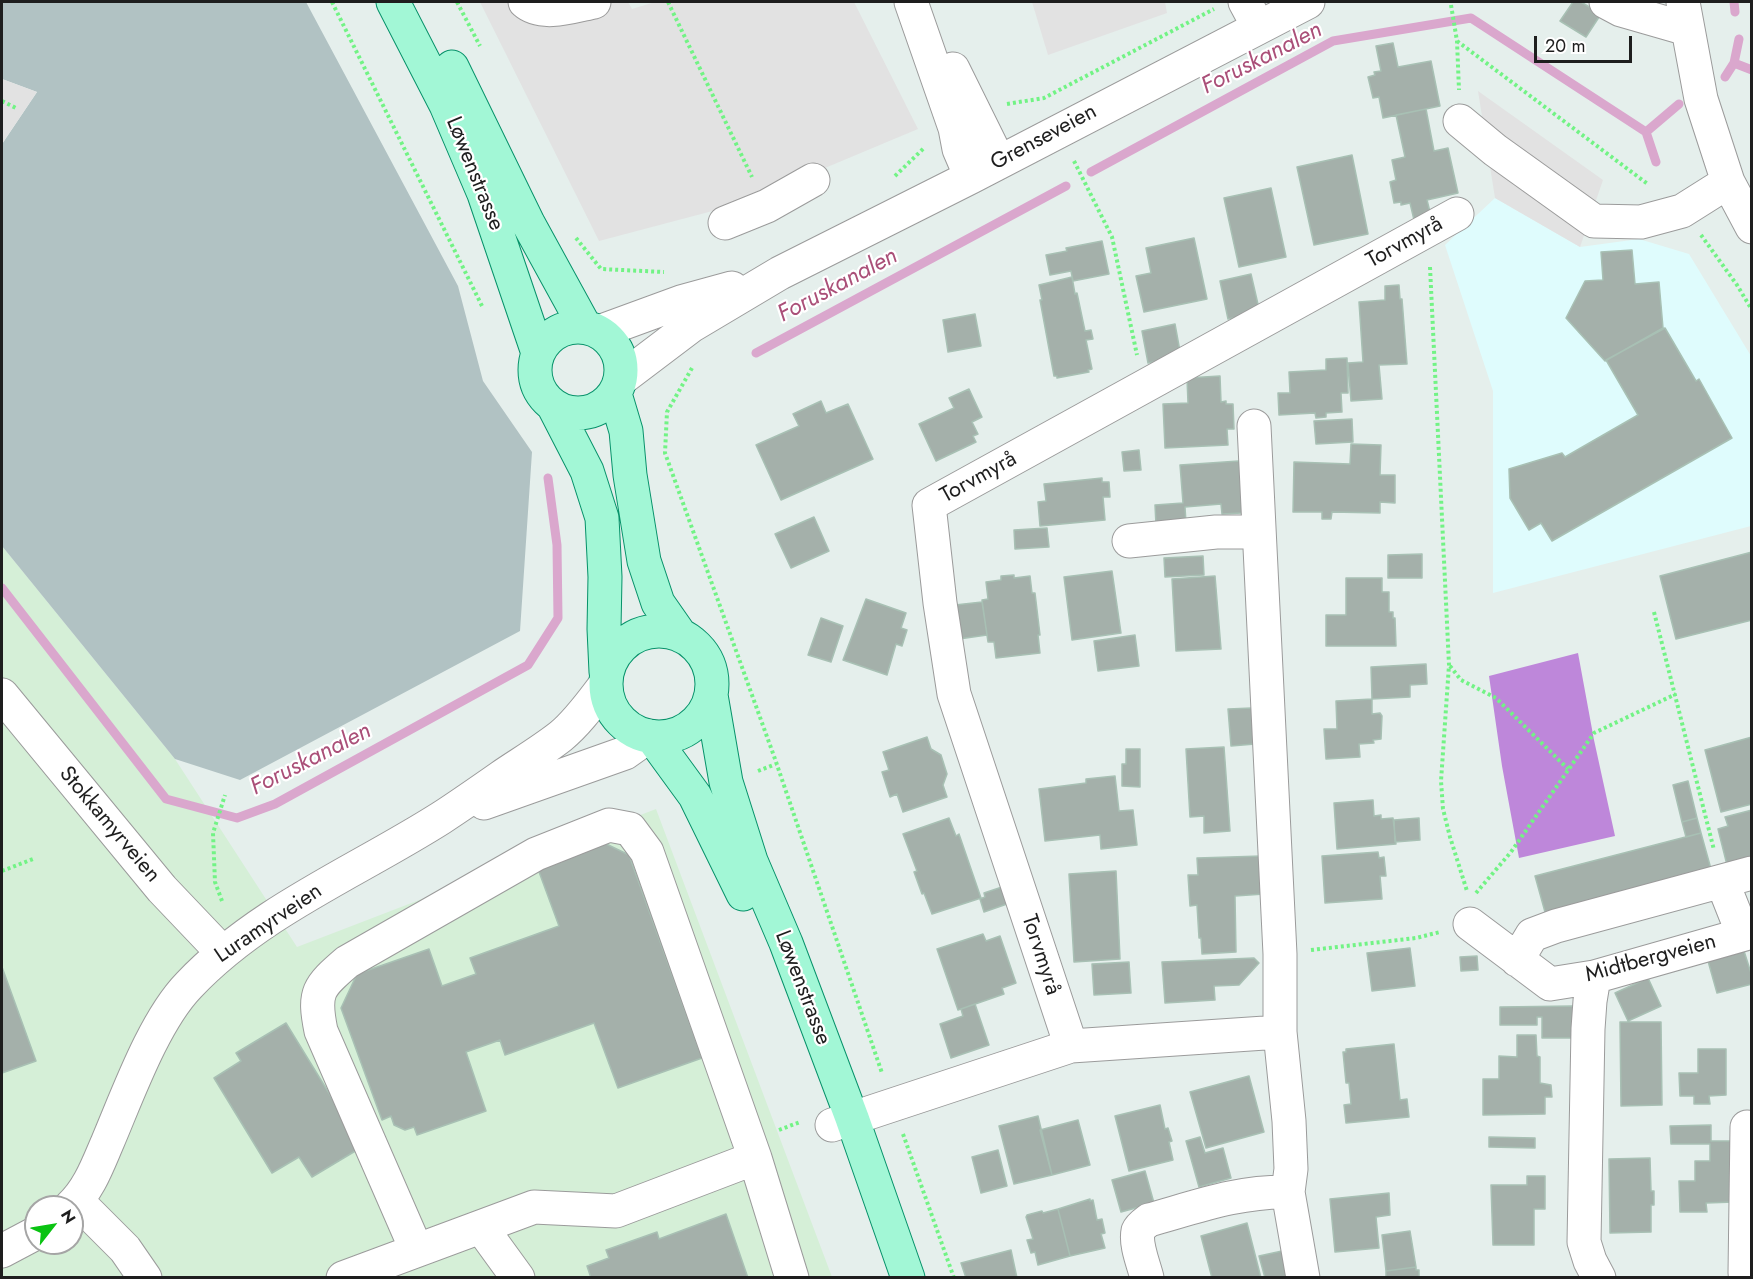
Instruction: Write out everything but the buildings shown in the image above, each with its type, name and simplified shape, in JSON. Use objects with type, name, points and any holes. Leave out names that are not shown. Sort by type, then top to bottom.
[{"type":"main road","name":"Løwenstrasse","points":[[393,2],[446,105],[484,194],[538,353]]},
{"type":"main road","name":"Løwenstrasse","points":[[418,2],[528,223],[592,330]]},
{"type":"main road","points":[[618,387],[606,404],[594,411],[580,414],[567,412],[554,406],[543,396],[536,383],[534,368],[538,353],[546,340],[557,332],[571,327],[592,330],[610,341],[618,352],[621,366],[618,387],[644,561],[658,603],[681,636]]},
{"type":"main road","points":[[554,406],[587,471],[602,518],[603,629],[606,678],[608,700],[614,714],[637,734],[668,737],[684,732],[701,716],[711,695],[712,677],[706,660],[696,646],[681,636],[665,631],[648,632],[633,637],[620,647],[610,661],[606,678]]},
{"type":"main road","name":"Løwenstrasse","points":[[711,695],[726,782],[751,861],[786,944],[842,1122],[886,1278]]},
{"type":"main road","name":"Løwenstrasse","points":[[650,737],[695,796],[733,871],[908,1278]]},
{"type":"street","points":[[525,2],[530,7],[558,10],[594,2]]},
{"type":"street","points":[[911,2],[955,129],[959,149],[985,169]]},
{"type":"street","points":[[926,2],[955,75],[985,169]]},
{"type":"street","name":"Grenseveien","points":[[618,387],[691,326],[780,273],[985,169],[1240,12],[1308,2]]},
{"type":"street","points":[[1606,2],[1621,10],[1685,15],[1701,99],[1728,182],[1752,228]]},
{"type":"street","points":[[1460,122],[1594,221],[1641,222],[1682,210],[1728,182]]},
{"type":"street","points":[[725,223],[767,207],[813,180]]},
{"type":"street","name":"Torvmyrå","points":[[1071,1046],[954,694],[940,603],[929,506],[1457,214]]},
{"type":"street","name":"Grenseveien","points":[[592,330],[780,273]]},
{"type":"street","points":[[1254,426],[1280,954],[1280,1032],[1292,1169],[1288,1192],[1303,1278]]},
{"type":"street","points":[[1129,540],[1216,532],[1259,532]]},
{"type":"street","name":"Luramyrveien","points":[[80,1195],[94,1175],[146,1054],[166,1015],[186,986],[222,952],[268,920],[341,875],[441,819],[561,736],[587,708],[606,678]]},
{"type":"street","name":"Stokkamyrveien","points":[[2,694],[162,889],[222,952]]},
{"type":"street","name":"Luramyrveien","points":[[441,819],[625,753],[650,737]]},
{"type":"street","points":[[416,1249],[321,1031],[316,1006],[324,982],[347,962],[536,854],[609,825],[630,829],[647,852],[752,1149],[792,1278]]},
{"type":"street","points":[[1470,924],[1517,960],[1532,935],[1556,926],[1737,877],[1747,933]]},
{"type":"street","name":"Midtbergveien","points":[[1517,960],[1550,984],[1594,977],[1747,933]]},
{"type":"street","points":[[1594,977],[1588,1029],[1584,1242],[1599,1278]]},
{"type":"street","points":[[842,1122],[1071,1046],[1280,1032]]},
{"type":"street","points":[[1743,1274],[1747,1127]]},
{"type":"street","points":[[343,1278],[534,1207],[616,1211],[752,1149]]},
{"type":"street","points":[[1147,1278],[1138,1232],[1141,1226],[1149,1220],[1223,1198],[1268,1192],[1288,1192]]},
{"type":"street","name":"Luramyrveien","points":[[84,1214],[125,1249],[145,1278]]},
{"type":"street","points":[[481,1227],[518,1278]]},
{"type":"street","points":[[2,1251],[24,1239]]},
{"type":"path","points":[[332,2],[482,306]]},
{"type":"path","points":[[457,2],[483,54]]},
{"type":"path","points":[[668,2],[767,207]]},
{"type":"path","points":[[1451,5],[1457,41],[1682,210],[1737,285],[1752,310]]},
{"type":"path","points":[[1004,104],[1044,98],[1240,12]]},
{"type":"path","points":[[2,101],[18,109]]},
{"type":"path","points":[[1073,157],[1112,237],[1144,387]]},
{"type":"path","points":[[1428,230],[1449,665],[1441,781],[1443,809],[1470,901],[1511,852],[1594,733],[1676,694]]},
{"type":"path","points":[[572,232],[601,269],[667,272]]},
{"type":"path","points":[[695,362],[667,412],[665,453],[775,759],[954,1278]]},
{"type":"path","points":[[1654,612],[1676,694],[1737,877]]},
{"type":"path","points":[[1449,665],[1461,680],[1496,698],[1568,769]]},
{"type":"path","points":[[222,901],[215,882],[213,833],[225,795]]},
{"type":"path","points":[[2,871],[33,859]]},
{"type":"path","points":[[1280,954],[1416,938],[1470,924]]},
{"type":"path","points":[[752,1149],[813,1118],[842,1122]]},
{"type":"shaded area","points":[[2,2],[306,2],[458,286],[483,381],[532,452],[520,631],[240,780],[175,759],[2,546],[2,144],[37,92],[2,79]]},
{"type":"shaded area","points":[[480,2],[628,2],[632,9],[655,2],[854,2],[918,129],[739,204],[599,241]]},
{"type":"shaded area","points":[[1032,2],[1165,2],[1167,13],[1048,55]]},
{"type":"shaded area","points":[[2,79],[37,92],[2,144]]},
{"type":"shaded area","points":[[1478,91],[1603,180],[1580,247],[1495,198]]},
{"type":"shaded area","points":[[1495,198],[1580,247],[1639,239],[1689,254],[1751,356],[1751,526],[1493,593],[1493,391],[1445,245]]},
{"type":"shaded area","points":[[2,546],[175,759],[297,947],[656,809],[832,1277],[2,1277]]},
{"type":"shaded area","points":[[1578,653],[1615,836],[1519,858],[1502,766],[1489,676]]},
{"type":"waterway","name":"Foruskanalen","points":[[1734,2],[1735,12]]},
{"type":"waterway","name":"Foruskanalen","points":[[1091,172],[1333,41],[1471,18],[1646,132]]},
{"type":"waterway","name":"Foruskanalen","points":[[1725,77],[1734,63],[1739,39]]},
{"type":"waterway","points":[[1734,63],[1752,70]]},
{"type":"waterway","name":"Foruskanalen","points":[[1656,162],[1646,132],[1679,104]]},
{"type":"waterway","name":"Foruskanalen","points":[[756,353],[1066,186]]},
{"type":"waterway","name":"Foruskanalen","points":[[2,588],[166,799],[237,818],[275,804],[528,665],[558,618],[557,545],[548,478]]}]
